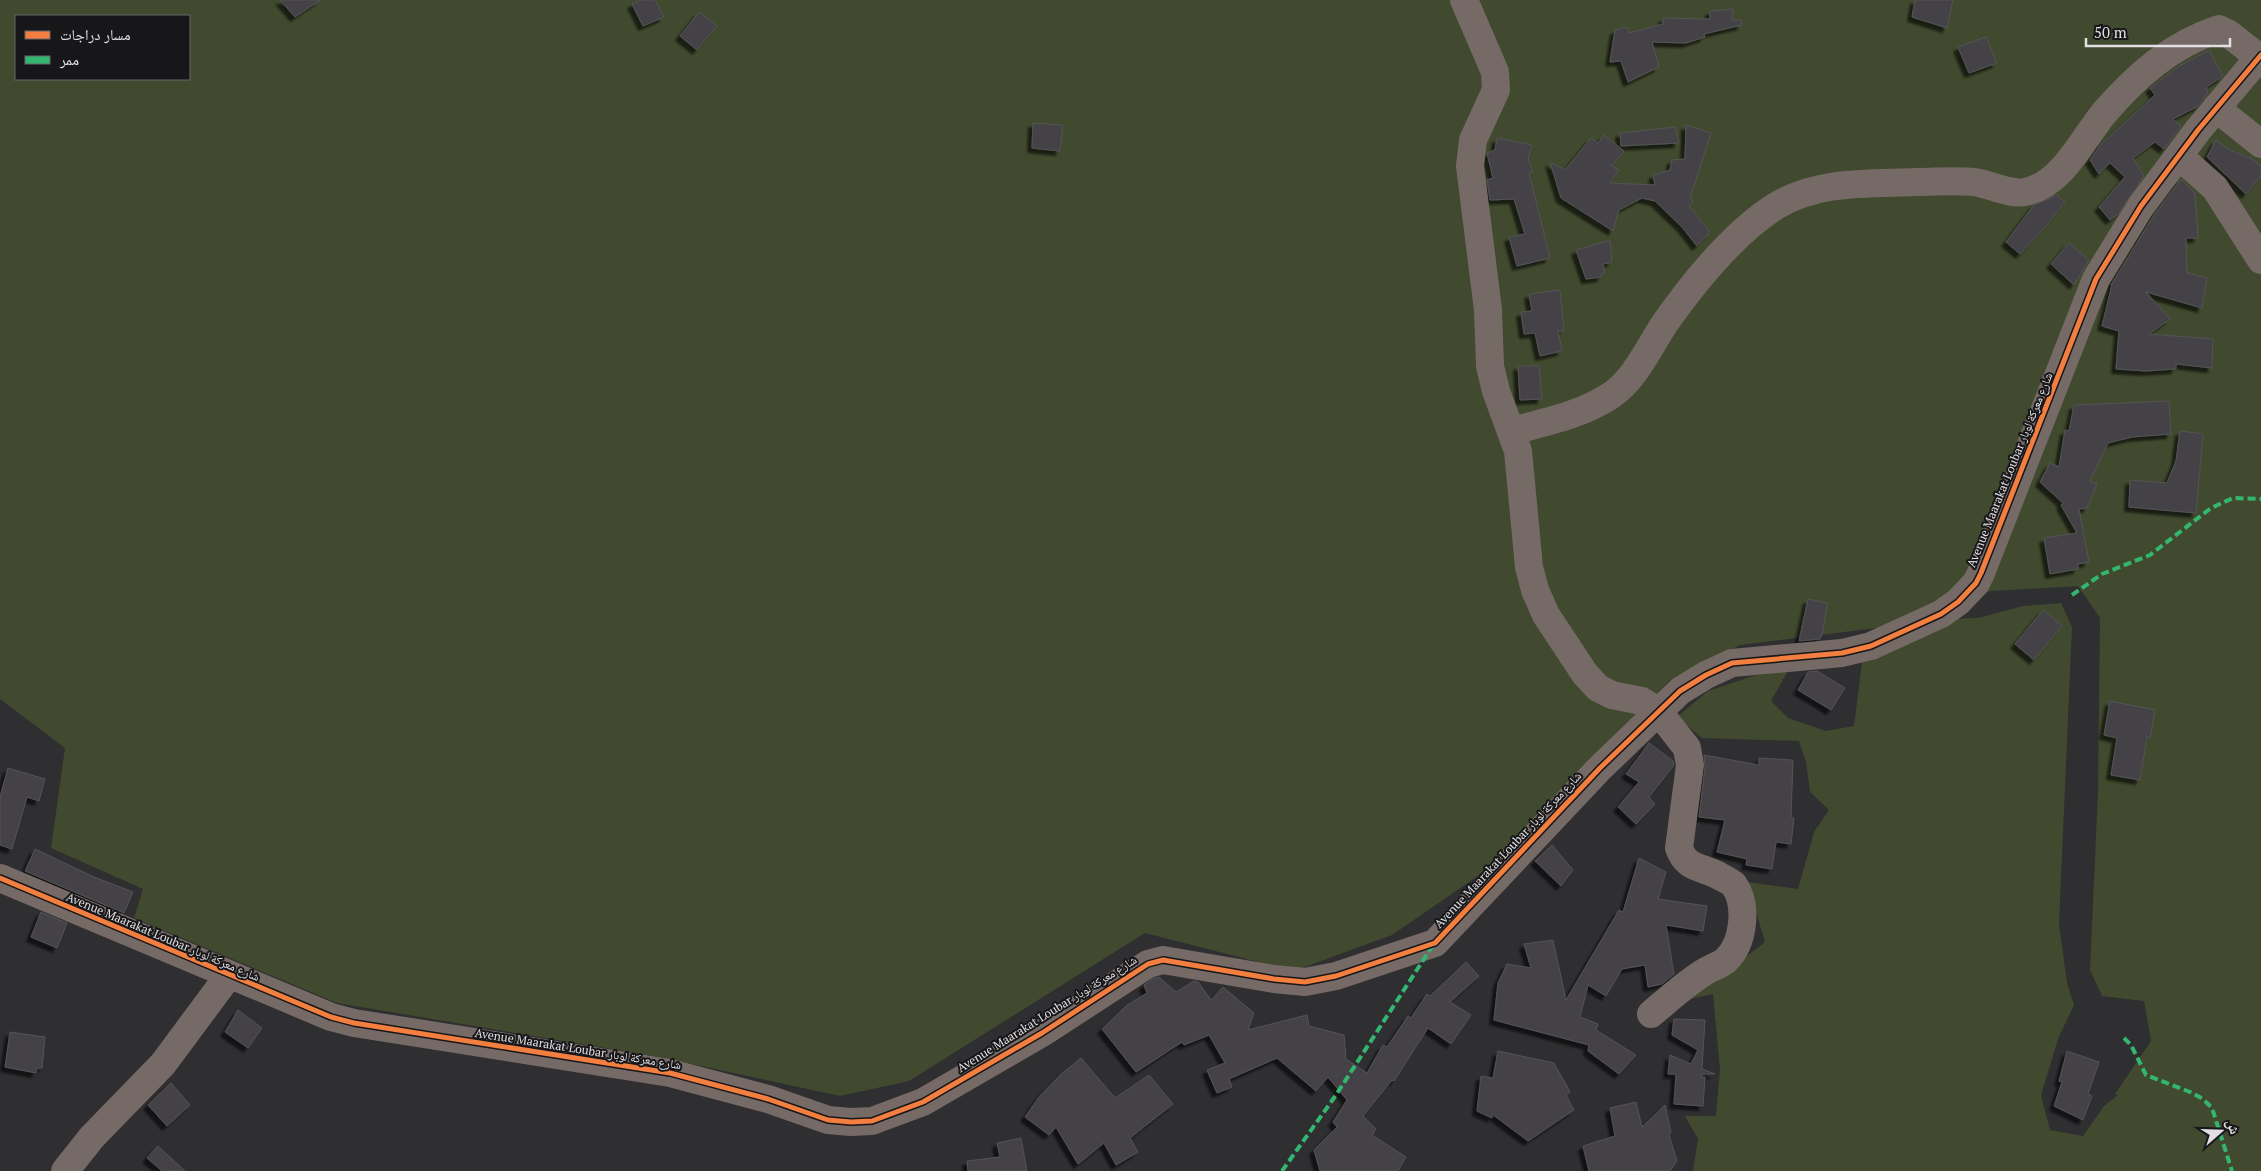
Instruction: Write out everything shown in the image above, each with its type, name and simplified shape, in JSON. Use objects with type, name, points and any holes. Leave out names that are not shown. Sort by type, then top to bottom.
[{"type":"street","points":[[1464,0],[1495,72],[1496,90],[1473,140],[1470,166],[1488,310],[1490,366],[1496,391],[1512,431],[1521,471],[1529,567],[1535,590],[1546,615],[1585,674],[1598,688],[1612,695],[1642,701],[1658,711],[1687,748],[1690,765],[1679,848],[1683,859],[1693,866],[1715,873],[1734,884],[1741,905],[1743,928],[1734,949],[1726,961],[1686,985],[1651,1014]]},
{"type":"street","points":[[1512,431],[1568,416],[1612,395],[1642,360],[1665,324],[1706,270],[1741,235],[1776,207],[1810,191],[1882,182],[1976,182],[2025,192],[2057,175],[2124,91],[2163,57],[2188,42],[2219,30],[2229,34],[2260,57]]},
{"type":"street","name":"Avenue Maarakat Loubar شارع معركة لوبار","points":[[0,878],[312,1010],[354,1023],[670,1073],[768,1098],[828,1120],[851,1122],[872,1121],[923,1102],[1042,1033],[1148,964],[1163,960],[1274,979],[1305,982],[1336,976],[1435,943],[1587,782],[1680,691],[1719,668],[1748,661],[1855,651],[1941,614],[1968,593],[1980,573],[2096,279],[2131,221],[2179,156],[2216,108],[2260,57]]},
{"type":"street","points":[[2216,108],[2261,144]]},
{"type":"street","points":[[2179,156],[2215,188],[2261,260]]},
{"type":"street","points":[[65,1171],[92,1137],[163,1064],[229,975]]},
{"type":"green space","points":[[0,0],[2261,0],[2261,1171],[1693,1171],[1698,1139],[1685,1116],[1716,1116],[1720,1069],[1713,994],[1680,1001],[1716,980],[1765,942],[1747,882],[1798,889],[1814,832],[1829,810],[1810,792],[1806,762],[1799,741],[1702,738],[1677,717],[1708,691],[1753,676],[1789,669],[1771,701],[1788,718],[1826,731],[1854,726],[1862,662],[1950,619],[1978,618],[2023,606],[2061,603],[2072,627],[2059,924],[2067,983],[2074,1005],[2058,1039],[2041,1095],[2050,1130],[2083,1136],[2104,1106],[2118,1095],[2115,1094],[2151,1041],[2144,1001],[2102,996],[2090,970],[2098,791],[2100,618],[2078,586],[1991,591],[1884,627],[1740,645],[1669,681],[1488,869],[1392,935],[1294,971],[1145,933],[909,1081],[840,1096],[659,1057],[337,1003],[134,918],[143,889],[51,848],[65,748],[0,699]]},
{"type":"building","points":[[280,0],[320,0],[295,17]]},
{"type":"building","points":[[641,0],[655,0],[664,17],[643,26],[632,4]]},
{"type":"building","points":[[1915,0],[1953,0],[1947,28],[1912,17]]},
{"type":"building","points":[[1733,9],[1732,20],[1741,20],[1742,25],[1704,34],[1705,37],[1686,43],[1652,42],[1659,67],[1628,82],[1621,61],[1610,62],[1615,30],[1628,27],[1629,33],[1663,24],[1663,18],[1710,19],[1710,11]]},
{"type":"building","points":[[699,12],[717,26],[697,50],[680,36]]},
{"type":"building","points":[[1986,37],[1997,63],[1969,73],[1958,47]]},
{"type":"building","points":[[2209,50],[2223,76],[2206,87],[2208,93],[2198,106],[2173,119],[2181,127],[2164,149],[2155,142],[2133,158],[2144,176],[2118,214],[2110,220],[2099,207],[2125,177],[2110,163],[2099,174],[2090,160],[2101,144],[2155,95],[2150,88],[2179,66]]},
{"type":"building","points":[[1033,123],[1063,125],[1060,151],[1032,148]]},
{"type":"building","points":[[1686,125],[1711,133],[1690,198],[1693,201],[1689,206],[1710,232],[1697,246],[1682,227],[1655,201],[1642,198],[1619,210],[1613,231],[1561,198],[1550,162],[1565,170],[1591,138],[1598,143],[1604,135],[1624,151],[1612,166],[1619,170],[1610,183],[1655,185],[1653,175],[1670,170],[1672,160],[1685,159]]},
{"type":"building","points":[[1675,127],[1679,143],[1621,146],[1620,133]]},
{"type":"building","points":[[1497,138],[1532,145],[1528,158],[1533,172],[1529,173],[1550,258],[1517,266],[1509,237],[1525,234],[1514,199],[1490,200],[1487,180],[1493,178],[1487,153],[1495,150]]},
{"type":"building","points":[[2216,140],[2228,149],[2252,159],[2261,166],[2261,176],[2246,194],[2207,157]]},
{"type":"building","points":[[2181,179],[2195,193],[2198,238],[2186,238],[2187,273],[2207,278],[2202,308],[2146,292],[2170,319],[2149,334],[2213,339],[2212,368],[2176,364],[2176,369],[2146,371],[2116,369],[2119,331],[2102,326],[2111,285],[2154,215]]},
{"type":"building","points":[[2057,195],[2065,202],[2020,254],[2006,242],[2034,205]]},
{"type":"building","points":[[1610,240],[1612,262],[1603,264],[1605,273],[1601,274],[1602,277],[1586,279],[1576,250]]},
{"type":"building","points":[[2069,243],[2089,260],[2074,285],[2051,264]]},
{"type":"building","points":[[1560,290],[1564,331],[1558,331],[1562,351],[1540,356],[1535,333],[1524,334],[1521,312],[1532,311],[1529,294]]},
{"type":"building","points":[[1518,366],[1539,366],[1542,399],[1520,400]]},
{"type":"building","points":[[2169,401],[2171,434],[2132,437],[2108,443],[2090,481],[2097,484],[2087,508],[2079,509],[2089,562],[2078,564],[2078,569],[2050,574],[2044,538],[2077,533],[2061,505],[2063,503],[2040,482],[2050,463],[2059,467],[2065,430],[2069,431],[2074,405]]},
{"type":"building","points":[[2180,431],[2203,434],[2196,513],[2129,507],[2130,480],[2167,483],[2176,461]]},
{"type":"building","points":[[1808,599],[1827,603],[1823,631],[1820,639],[1799,641]]},
{"type":"building","points":[[2043,610],[2062,626],[2034,660],[2015,644]]},
{"type":"building","points":[[1817,671],[1845,688],[1831,710],[1798,690],[1808,672]]},
{"type":"building","points":[[2110,701],[2155,710],[2150,738],[2147,737],[2140,780],[2111,775],[2117,738],[2104,735]]},
{"type":"building","points":[[1649,743],[1673,761],[1674,765],[1649,797],[1655,804],[1636,824],[1618,807],[1639,782],[1626,774]]},
{"type":"building","points":[[1704,755],[1759,765],[1759,758],[1793,760],[1791,818],[1794,818],[1791,844],[1776,842],[1772,869],[1746,865],[1747,859],[1717,852],[1725,820],[1699,817],[1705,767]]},
{"type":"building","points":[[8,768],[45,779],[39,801],[27,797],[12,849],[0,845],[0,797]]},
{"type":"building","points":[[1552,845],[1573,870],[1561,886],[1535,861]]},
{"type":"building","points":[[35,849],[94,877],[133,892],[124,913],[25,871]]},
{"type":"building","points":[[1639,858],[1666,872],[1658,899],[1707,906],[1703,931],[1666,925],[1674,974],[1662,984],[1648,987],[1645,965],[1622,969],[1606,996],[1588,985],[1580,1017],[1598,1024],[1596,1030],[1636,1055],[1619,1074],[1588,1051],[1589,1045],[1494,1020],[1498,983],[1507,964],[1531,968],[1524,944],[1553,940],[1566,1000],[1619,910],[1623,912]]},
{"type":"building","points":[[41,912],[67,923],[57,948],[31,937]]},
{"type":"building","points":[[1466,962],[1479,976],[1450,1002],[1471,1015],[1451,1044],[1428,1028],[1394,1081],[1392,1080],[1363,1116],[1376,1129],[1372,1135],[1406,1157],[1398,1171],[1320,1171],[1314,1150],[1337,1127],[1333,1122],[1347,1100],[1328,1077],[1316,1091],[1277,1058],[1229,1079],[1232,1087],[1217,1093],[1207,1070],[1225,1063],[1209,1035],[1184,1045],[1182,1042],[1136,1072],[1102,1029],[1126,1006],[1147,993],[1144,985],[1154,978],[1159,977],[1176,992],[1194,981],[1198,982],[1211,1000],[1223,987],[1254,1013],[1248,1030],[1307,1015],[1309,1026],[1344,1035],[1346,1059],[1367,1073],[1383,1045],[1387,1047],[1408,1016],[1411,1018],[1427,994],[1430,996]]},
{"type":"building","points":[[238,1010],[262,1028],[248,1048],[225,1032]]},
{"type":"building","points":[[1674,1019],[1705,1020],[1702,1069],[1715,1074],[1702,1074],[1702,1077],[1705,1077],[1703,1106],[1674,1104],[1676,1074],[1668,1074],[1670,1055],[1691,1064],[1698,1050],[1672,1035]]},
{"type":"building","points":[[10,1032],[45,1037],[42,1068],[37,1068],[36,1073],[5,1067]]},
{"type":"building","points":[[1498,1051],[1554,1063],[1570,1092],[1566,1095],[1574,1110],[1528,1141],[1492,1114],[1492,1118],[1477,1111],[1481,1076],[1493,1078]]},
{"type":"building","points":[[2067,1051],[2099,1062],[2088,1094],[2092,1096],[2083,1120],[2054,1106],[2062,1082],[2059,1081]]},
{"type":"building","points":[[1081,1058],[1115,1098],[1149,1075],[1173,1104],[1130,1138],[1138,1152],[1116,1165],[1104,1143],[1078,1164],[1056,1127],[1049,1135],[1025,1117],[1039,1097],[1061,1074]]},
{"type":"building","points":[[171,1083],[190,1105],[167,1126],[148,1105]]},
{"type":"building","points":[[1636,1102],[1642,1127],[1665,1105],[1671,1132],[1669,1135],[1677,1161],[1670,1171],[1589,1171],[1583,1146],[1615,1136],[1610,1108]]},
{"type":"building","points":[[1021,1138],[1027,1171],[968,1171],[967,1161],[1000,1157],[997,1143]]},
{"type":"building","points":[[158,1146],[185,1171],[162,1171],[147,1158]]},
{"type":"marked path","points":[[2072,595],[2102,574],[2150,555],[2211,508],[2233,498],[2261,499]]},
{"type":"marked path","points":[[1282,1171],[1336,1095],[1433,945]]},
{"type":"marked path","points":[[2124,1038],[2131,1045],[2146,1075],[2190,1092],[2203,1099],[2212,1108],[2232,1171]]},
{"type":"cycle path","points":[[0,878],[331,1017],[354,1023],[670,1073],[768,1099],[828,1120],[851,1122],[872,1121],[923,1102],[1042,1033],[1148,964],[1163,960],[1274,979],[1305,982],[1336,976],[1435,943],[1600,768],[1680,691],[1706,675],[1732,663],[1842,653],[1871,646],[1941,614],[1958,602],[1976,583],[2096,279],[2141,206],[2198,130],[2261,55]]}]
